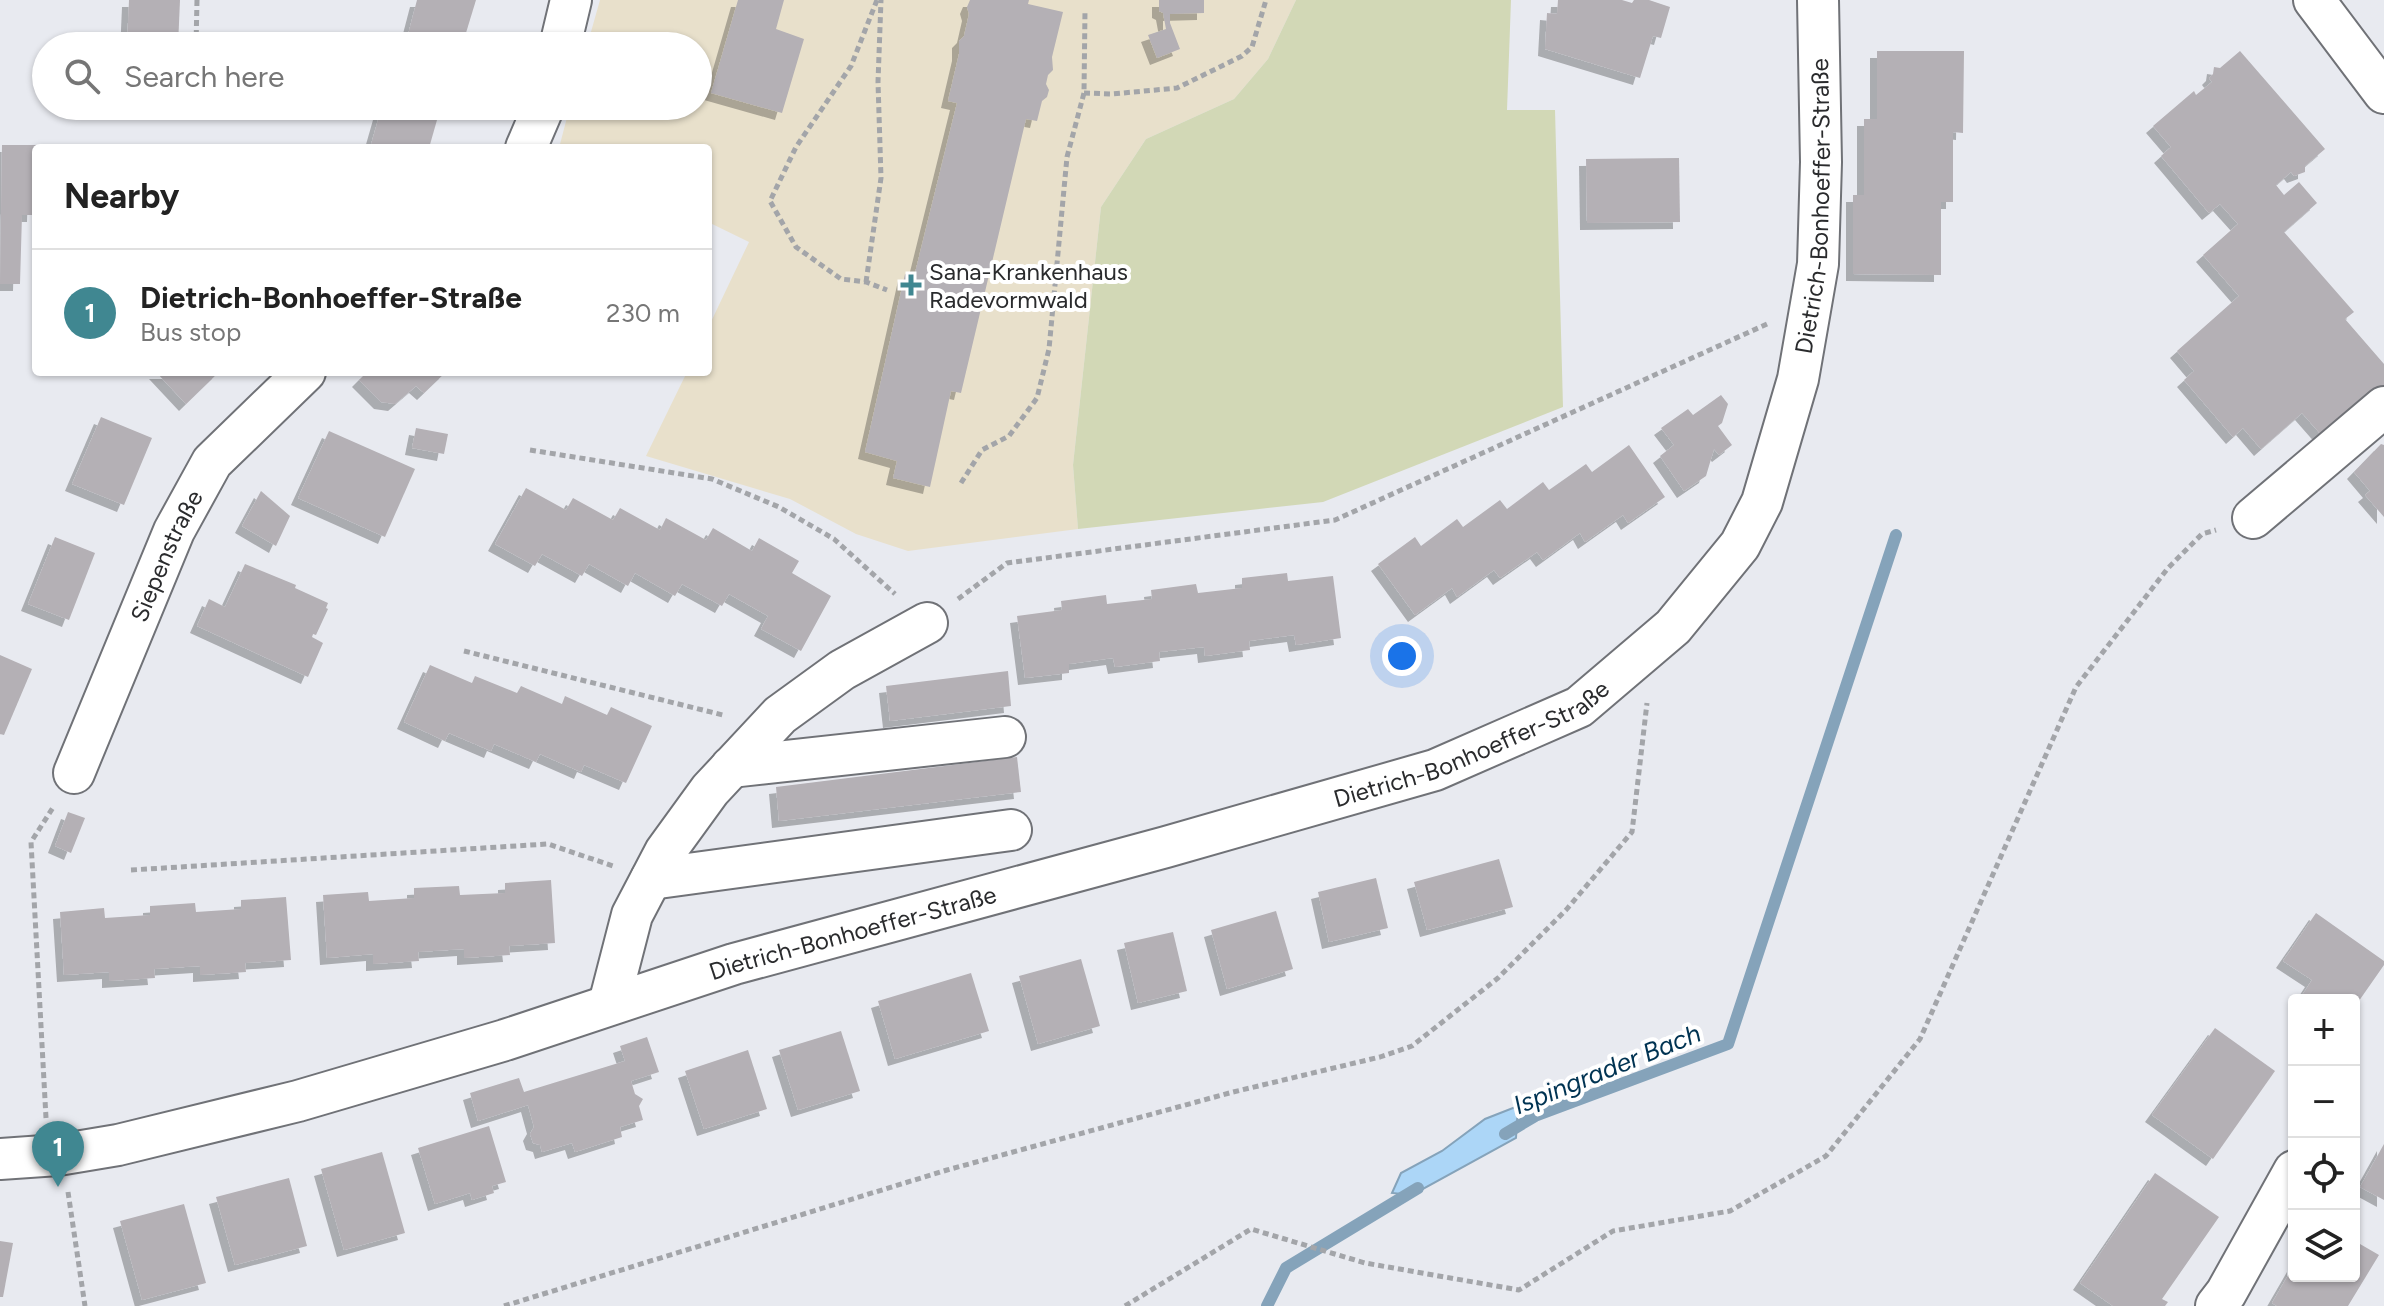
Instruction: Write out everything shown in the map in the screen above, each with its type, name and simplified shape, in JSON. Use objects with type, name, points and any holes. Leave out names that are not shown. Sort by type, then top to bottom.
[{"type":"street","points":[[563,32],[571,0]]},
{"type":"street","name":"Dietrich-Bonhoeffer-Straße","points":[[0,1159],[96,1149],[183,1132],[298,1101],[505,1040],[609,1004],[834,935],[1166,847],[1435,770],[1579,707],[1673,627],[1740,545],[1762,502],[1798,379],[1818,264],[1821,162],[1818,0]]},
{"type":"street","points":[[2314,0],[2384,93]]},
{"type":"street","points":[[528,144],[538,120]]},
{"type":"street","name":"Siepenstraße","points":[[74,773],[174,531],[212,462],[301,376]]},
{"type":"street","points":[[2253,518],[2384,407]]},
{"type":"street","points":[[609,1004],[632,915],[665,852],[701,802],[780,715],[842,670],[927,623]]},
{"type":"street","points":[[731,767],[1005,737]]},
{"type":"street","points":[[651,879],[1011,830]]},
{"type":"street","points":[[2216,1306],[2288,1182]]},
{"type":"path","points":[[196,32],[197,0]]},
{"type":"path","points":[[866,282],[881,178],[879,0]]},
{"type":"path","points":[[879,0],[851,66],[796,147],[770,201],[796,247],[841,279],[866,282],[887,290]]},
{"type":"path","points":[[1084,93],[1112,94],[1177,88],[1242,56],[1252,47],[1266,0]]},
{"type":"path","points":[[961,483],[982,450],[1009,436],[1037,398],[1049,349],[1067,157],[1084,93],[1085,10]]},
{"type":"path","points":[[530,450],[712,479],[779,507],[834,539],[927,623],[1007,563],[1335,520],[1812,304]]},
{"type":"path","points":[[1125,1306],[1251,1229],[1349,1258],[1519,1290],[1613,1231],[1730,1211],[1826,1156],[1920,1039],[2076,687],[2168,568],[2202,534],[2253,518]]},
{"type":"path","points":[[504,1306],[947,1170],[1412,1046],[1498,978],[1566,910],[1632,832],[1653,645]]},
{"type":"path","points":[[464,651],[770,726]]},
{"type":"path","points":[[74,773],[31,842],[48,1156],[65,1174],[85,1306]]},
{"type":"path","points":[[131,870],[548,844],[651,879]]},
{"type":"shaded area","name":"Sana-Krankenhaus Radevormwald","points":[[600,0],[1296,0],[1268,59],[1234,99],[1146,139],[1101,207],[1073,465],[1078,529],[908,551],[856,534],[790,499],[646,456],[685,376],[712,376],[712,320],[749,242],[712,224],[712,144],[560,144],[566,120],[712,120],[712,32],[591,32]]},
{"type":"green space","points":[[1296,0],[1511,0],[1507,110],[1555,110],[1563,407],[1323,502],[1078,529],[1073,465],[1101,207],[1146,139],[1234,99],[1268,59]]},
{"type":"water","points":[[1518,1106],[1516,1138],[1412,1195],[1392,1193],[1401,1173],[1442,1151],[1485,1119]]},
{"type":"building","points":[[129,0],[180,0],[179,32],[128,32]]},
{"type":"building","points":[[417,0],[476,0],[466,32],[409,32]]},
{"type":"building","points":[[738,0],[784,0],[776,29],[804,39],[782,113],[712,93]]},
{"type":"building","points":[[970,0],[1029,0],[1028,4],[1063,12],[1052,57],[1053,70],[1046,84],[1049,90],[1042,101],[1037,121],[1026,119],[961,393],[951,391],[930,487],[893,478],[897,461],[865,452],[905,274],[914,277],[957,103],[948,101]]},
{"type":"building","points":[[1159,0],[1204,0],[1204,13],[1170,14],[1170,23],[1180,49],[1157,58],[1148,35],[1166,29],[1163,13],[1159,11]]},
{"type":"building","points":[[1558,0],[1622,0],[1632,3],[1634,0],[1649,0],[1670,7],[1661,38],[1653,36],[1640,78],[1545,49],[1547,13],[1557,14]]},
{"type":"building","points":[[1877,51],[1964,51],[1963,133],[1953,132],[1953,202],[1941,202],[1941,275],[1853,274],[1853,195],[1864,195],[1864,119],[1877,119]]},
{"type":"building","points":[[2240,51],[2325,149],[2305,166],[2305,172],[2294,176],[2291,172],[2276,185],[2284,195],[2299,182],[2317,203],[2284,232],[2354,312],[2345,319],[2384,364],[2384,385],[2324,438],[2302,413],[2261,449],[2243,428],[2233,437],[2184,380],[2194,371],[2177,351],[2239,296],[2203,255],[2238,224],[2220,204],[2209,213],[2161,156],[2171,147],[2153,126],[2194,91],[2196,95],[2212,82],[2209,78],[2214,67],[2220,68]]},
{"type":"building","points":[[378,120],[437,120],[430,144],[371,144]]},
{"type":"building","points":[[2,145],[32,145],[32,215],[22,215],[20,284],[0,284]]},
{"type":"building","points":[[1679,158],[1680,222],[1587,223],[1586,159]]},
{"type":"building","points":[[160,376],[215,376],[186,404]]},
{"type":"building","points":[[363,376],[442,376],[424,393],[416,386],[395,404],[381,402],[359,380]]},
{"type":"building","points":[[1721,395],[1728,404],[1722,423],[1718,426],[1732,445],[1719,455],[1714,449],[1706,476],[1684,491],[1660,456],[1674,445],[1661,428],[1688,409],[1693,415]]},
{"type":"building","points":[[101,417],[152,438],[124,505],[72,484]]},
{"type":"building","points":[[416,428],[448,434],[444,454],[412,448]]},
{"type":"building","points":[[329,431],[415,469],[385,537],[298,498]]},
{"type":"building","points":[[2381,444],[2384,445],[2384,517],[2365,495],[2370,491],[2354,472]]},
{"type":"building","points":[[1629,445],[1665,497],[1628,523],[1623,515],[1585,542],[1580,533],[1543,560],[1537,552],[1500,578],[1494,570],[1457,597],[1452,588],[1415,615],[1378,564],[1415,537],[1421,546],[1457,519],[1463,527],[1500,500],[1507,509],[1543,482],[1549,490],[1586,464],[1592,472]]},
{"type":"building","points":[[526,488],[566,510],[573,498],[613,520],[620,508],[660,530],[666,518],[706,540],[713,528],[752,551],[759,538],[799,561],[792,573],[831,596],[801,651],[761,629],[768,616],[729,594],[722,606],[682,584],[675,596],[635,573],[628,586],[589,564],[582,576],[542,554],[535,566],[495,544]]},
{"type":"building","points":[[261,491],[290,516],[276,546],[242,526]]},
{"type":"building","points":[[55,537],[95,553],[69,620],[28,604]]},
{"type":"building","points":[[245,564],[296,585],[295,588],[328,603],[316,635],[312,637],[323,643],[308,677],[197,626],[209,599],[225,607]]},
{"type":"building","points":[[1287,573],[1288,581],[1333,576],[1341,638],[1296,645],[1294,635],[1249,641],[1250,650],[1205,656],[1204,647],[1159,652],[1160,661],[1115,667],[1113,658],[1069,664],[1069,673],[1025,678],[1017,616],[1062,610],[1061,601],[1106,595],[1107,604],[1152,599],[1151,590],[1196,584],[1198,593],[1242,588],[1242,578]]},
{"type":"building","points":[[0,655],[32,669],[4,735],[0,734]]},
{"type":"building","points":[[430,665],[472,683],[475,676],[517,693],[521,686],[562,704],[565,696],[607,715],[611,707],[652,726],[626,783],[584,765],[581,772],[540,754],[536,762],[494,744],[491,751],[449,733],[445,741],[404,722]]},
{"type":"building","points":[[1008,671],[1011,706],[890,721],[886,686]]},
{"type":"building","points":[[1017,757],[1021,792],[779,821],[776,787]]},
{"type":"building","points":[[68,812],[85,818],[71,853],[55,846]]},
{"type":"building","points":[[1499,859],[1513,907],[1427,930],[1414,882]]},
{"type":"building","points":[[1376,878],[1388,928],[1329,942],[1318,892]]},
{"type":"building","points":[[551,880],[555,943],[509,946],[510,955],[464,958],[464,949],[418,952],[419,961],[373,964],[373,954],[327,958],[323,895],[368,892],[369,901],[414,898],[414,888],[459,886],[460,895],[505,893],[505,883]]},
{"type":"building","points":[[286,897],[291,960],[245,963],[246,972],[200,975],[200,966],[154,969],[155,978],[109,981],[109,972],[64,975],[60,912],[104,908],[105,918],[150,915],[150,906],[195,903],[196,912],[241,909],[241,900]]},
{"type":"building","points":[[1276,911],[1293,969],[1227,989],[1211,930]]},
{"type":"building","points":[[2316,913],[2384,961],[2384,965],[2360,999],[2360,994],[2303,994],[2312,980],[2283,961]]},
{"type":"building","points":[[1173,932],[1187,991],[1138,1003],[1124,943]]},
{"type":"building","points":[[1081,959],[1100,1026],[1038,1044],[1019,976]]},
{"type":"building","points":[[971,973],[989,1031],[895,1059],[878,1001]]},
{"type":"building","points":[[2215,1028],[2275,1071],[2213,1159],[2152,1115]]},
{"type":"building","points":[[841,1031],[860,1091],[798,1110],[779,1050]]},
{"type":"building","points":[[647,1037],[659,1072],[631,1081],[635,1094],[643,1099],[639,1106],[643,1120],[620,1127],[622,1137],[575,1152],[572,1143],[542,1152],[540,1145],[533,1143],[530,1134],[534,1127],[528,1105],[478,1121],[470,1093],[519,1078],[524,1092],[625,1061],[620,1046]]},
{"type":"building","points":[[748,1050],[767,1109],[704,1129],[685,1071]]},
{"type":"building","points":[[489,1126],[506,1182],[492,1186],[494,1193],[472,1200],[470,1193],[435,1204],[418,1148]]},
{"type":"building","points":[[2384,1144],[2384,1200],[2360,1187]]},
{"type":"building","points":[[382,1152],[405,1233],[344,1250],[321,1169]]},
{"type":"building","points":[[2155,1173],[2219,1217],[2162,1299],[2168,1302],[2165,1306],[2113,1306],[2080,1283]]},
{"type":"building","points":[[289,1178],[307,1246],[235,1265],[216,1197]]},
{"type":"building","points":[[184,1204],[206,1283],[142,1300],[120,1221]]},
{"type":"building","points":[[0,1241],[13,1243],[3,1297],[0,1297]]},
{"type":"building","points":[[2360,1244],[2379,1255],[2348,1306],[2277,1306],[2272,1303],[2288,1275],[2288,1282],[2360,1282]]},
{"type":"waterway","name":"Ispingrader Bach","points":[[1505,1134],[1535,1116],[1728,1044],[1896,535]]},
{"type":"waterway","name":"Ispingrader Bach","points":[[1267,1306],[1286,1268],[1418,1188]]},
{"type":"place","name":"Sana-Krankenhaus Radevormwald","points":[[911,285]]},
{"type":"place","name":"Dietrich-Bonhoeffer-Straße","points":[[58,1187]]}]
